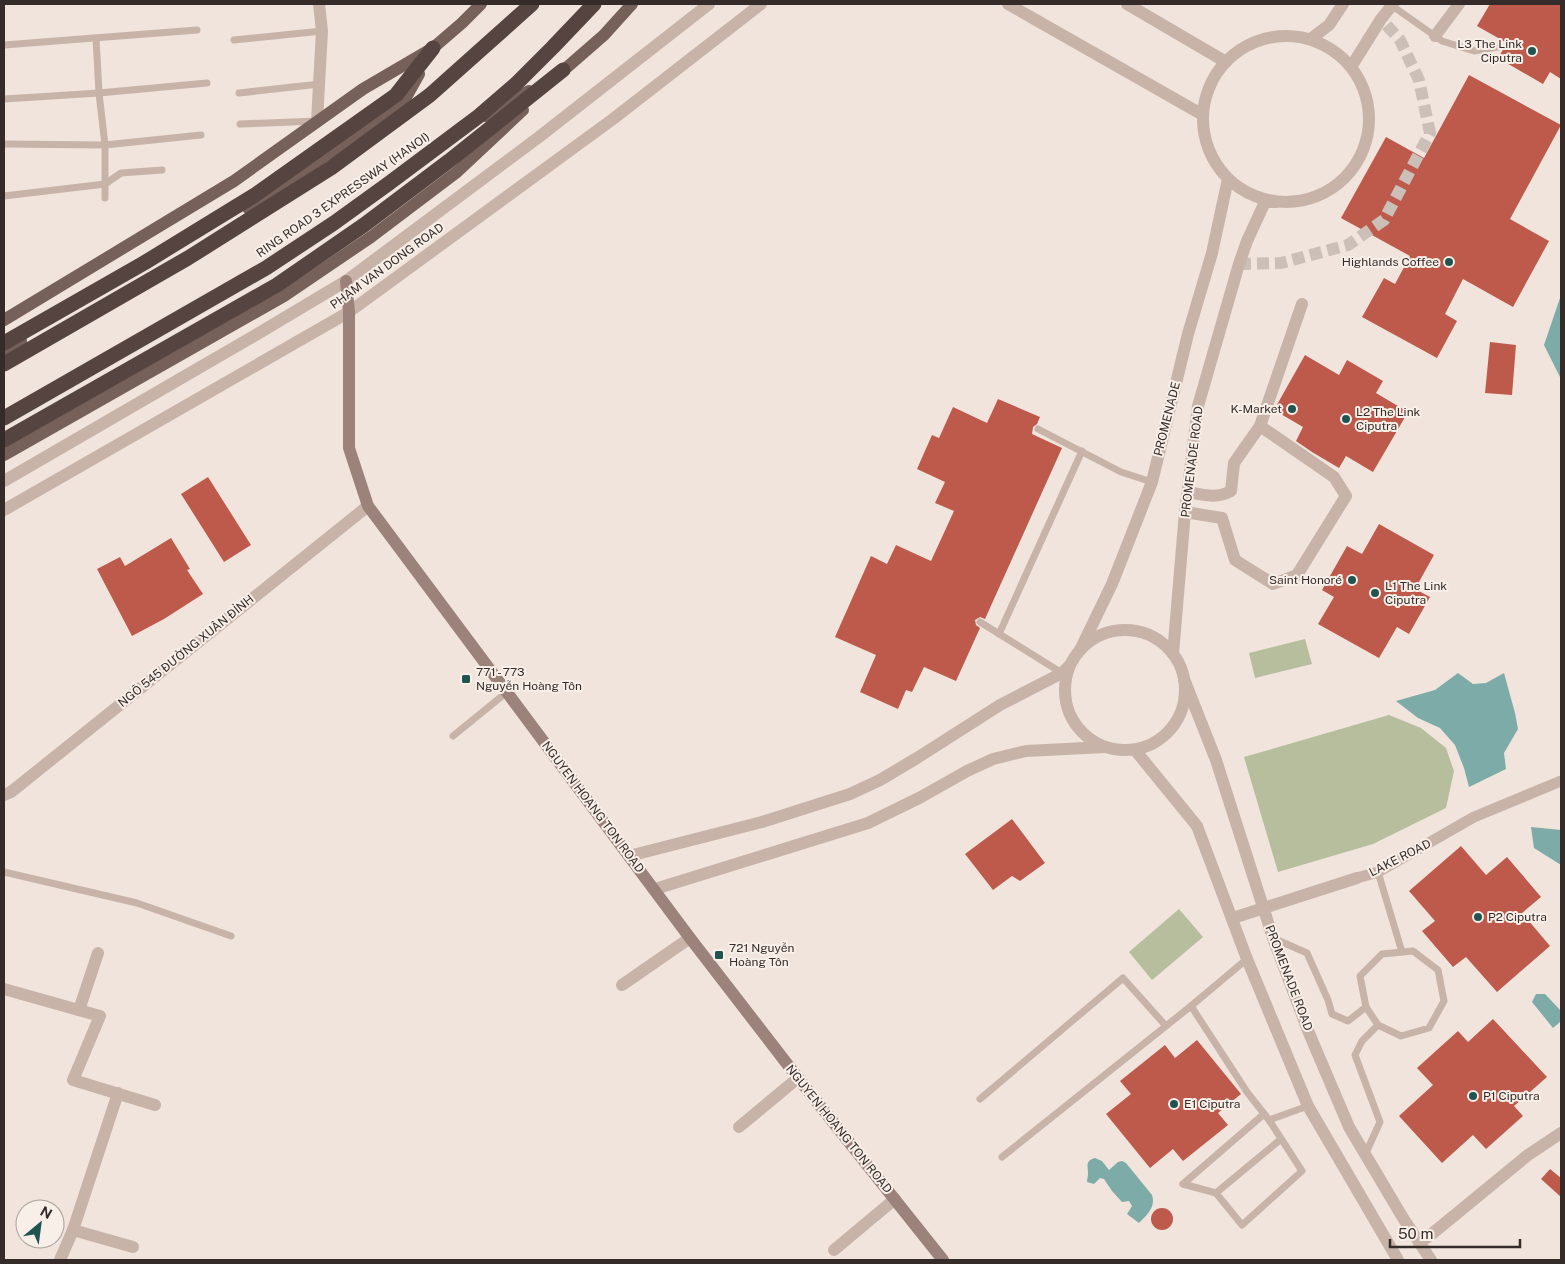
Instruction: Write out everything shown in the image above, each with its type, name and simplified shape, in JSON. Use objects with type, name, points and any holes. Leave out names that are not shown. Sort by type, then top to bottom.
[{"type":"highway","points":[[4,364],[188,258],[331,168],[430,96],[532,4]]},
{"type":"highway","name":"RING ROAD 3 EXPRESSWAY (HANOI)","points":[[4,418],[266,268],[341,218],[479,116],[516,84],[554,47],[594,4]]},
{"type":"highway","points":[[4,343],[255,195],[396,95],[433,48]]},
{"type":"highway","points":[[4,440],[277,285],[364,225],[449,162],[563,70]]},
{"type":"main road","points":[[4,320],[234,181],[363,89],[433,48],[481,4]]},
{"type":"main road","points":[[4,455],[284,296],[371,238],[457,172],[563,70],[604,35],[632,4]]},
{"type":"main road","points":[[4,352],[267,196],[382,117],[405,99],[433,48]]},
{"type":"main road","points":[[4,425],[271,272],[357,213],[484,117],[563,70]]},
{"type":"main road","name":"NGUYEN HOANG TON ROAD","points":[[346,281],[349,448],[368,506],[690,938],[798,1078],[943,1260]]},
{"type":"street","points":[[317,121],[322,31],[320,4]]},
{"type":"street","name":"PHAM VAN DONG ROAD","points":[[4,481],[346,281],[539,138],[709,4]]},
{"type":"street","name":"PHAM VAN DONG ROAD","points":[[4,510],[348,312],[613,119],[761,4]]},
{"type":"street","points":[[1008,4],[1203,116]]},
{"type":"street","points":[[1127,4],[1226,62]]},
{"type":"street","points":[[1312,38],[1329,26],[1343,4]]},
{"type":"street","points":[[1435,36],[1459,4]]},
{"type":"street","points":[[1351,67],[1392,5]]},
{"type":"street","points":[[1274,36],[1312,38],[1342,57],[1351,67],[1364,88],[1370,112],[1368,136],[1359,160],[1344,179],[1324,193],[1301,201],[1276,202],[1256,196],[1228,179],[1218,167],[1206,142],[1203,116],[1209,86],[1216,73],[1226,62],[1232,55],[1252,43],[1274,36]]},
{"type":"street","name":"PROMENADE","points":[[1080,650],[1112,584],[1152,482],[1188,334],[1212,253],[1228,179]]},
{"type":"street","name":"PROMENADE ROAD","points":[[1173,654],[1185,512],[1198,406],[1247,242],[1264,202],[1276,202]]},
{"type":"street","points":[[1188,492],[1222,496],[1231,490],[1234,463],[1260,426],[1302,304]]},
{"type":"street","points":[[1185,512],[1222,518],[1235,560],[1274,584],[1297,576],[1346,496],[1334,477],[1260,426]]},
{"type":"street","name":"NGÕ 545 ĐƯỜNG XUÂN ĐỈNH","points":[[4,795],[11,792],[368,506]]},
{"type":"street","points":[[629,856],[762,822],[850,794],[880,780],[1000,705],[1066,670],[1080,650],[1093,638],[1110,632],[1128,630],[1145,633],[1161,642],[1173,654],[1180,666],[1186,689],[1183,708],[1175,725],[1153,744],[1135,750],[1105,747],[1092,741],[1081,732],[1073,720],[1067,708],[1064,694],[1066,670]]},
{"type":"street","name":"PROMENADE ROAD","points":[[1184,679],[1216,760],[1273,938],[1309,1033],[1348,1127],[1431,1260]]},
{"type":"street","points":[[655,889],[868,824],[967,771],[993,760],[1026,751],[1105,747]]},
{"type":"street","points":[[1135,750],[1197,826],[1247,959],[1308,1106],[1398,1260]]},
{"type":"street","name":"LAKE ROAD","points":[[1233,918],[1378,872],[1474,818],[1561,781]]},
{"type":"street","points":[[622,985],[690,938]]},
{"type":"street","points":[[79,1010],[98,953]]},
{"type":"street","points":[[4,989],[100,1016],[73,1080],[155,1105]]},
{"type":"street","points":[[739,1127],[798,1078]]},
{"type":"street","points":[[60,1260],[73,1230],[118,1094]]},
{"type":"street","points":[[1419,1243],[1528,1155],[1561,1133]]},
{"type":"street","points":[[834,1250],[896,1199]]},
{"type":"street","points":[[73,1230],[133,1248]]},
{"type":"lane","points":[[1392,5],[1442,41],[1474,51],[1498,47]]},
{"type":"lane","points":[[4,46],[197,30]]},
{"type":"lane","points":[[234,40],[322,31]]},
{"type":"lane","points":[[96,38],[99,93],[106,145],[105,198]]},
{"type":"lane","points":[[4,99],[207,83]]},
{"type":"lane","points":[[239,92],[320,84]]},
{"type":"lane","points":[[240,124],[317,121]]},
{"type":"lane","points":[[4,144],[106,145],[201,135]]},
{"type":"lane","points":[[4,196],[105,184],[121,173],[162,170]]},
{"type":"lane","points":[[1038,429],[1121,472],[1152,482]]},
{"type":"lane","points":[[999,634],[1082,451]]},
{"type":"lane","points":[[980,622],[1066,670]]},
{"type":"lane","points":[[453,736],[507,692]]},
{"type":"lane","points":[[4,872],[136,903],[231,936]]},
{"type":"lane","points":[[1378,872],[1402,952]]},
{"type":"lane","points":[[1273,938],[1308,953],[1332,1014],[1348,1021],[1366,1007]]},
{"type":"lane","points":[[1402,952],[1413,952],[1438,970],[1444,1000],[1429,1028],[1401,1036],[1378,1025],[1366,1007],[1360,976],[1382,954],[1402,952]]},
{"type":"lane","points":[[1002,1158],[1247,959]]},
{"type":"lane","points":[[980,1099],[1123,978],[1166,1026]]},
{"type":"lane","points":[[1191,1006],[1247,1092],[1266,1117],[1302,1171],[1242,1225],[1216,1193],[1183,1184],[1266,1117],[1308,1106]]},
{"type":"lane","points":[[1365,1155],[1380,1122],[1355,1055],[1362,1041],[1378,1025]]},
{"type":"lane","points":[[1216,1193],[1281,1139]]},
{"type":"green space","points":[[1305,639],[1312,664],[1255,678],[1249,653]]},
{"type":"green space","points":[[1389,715],[1421,728],[1446,748],[1454,771],[1446,808],[1373,844],[1278,872],[1244,757]]},
{"type":"green space","points":[[1179,909],[1203,937],[1152,980],[1129,952]]},
{"type":"water","points":[[1561,295],[1561,379],[1544,345]]},
{"type":"water","points":[[1458,673],[1473,684],[1486,683],[1504,673],[1518,729],[1504,753],[1506,769],[1469,787],[1455,745],[1440,728],[1418,718],[1396,701],[1435,690]]},
{"type":"water","points":[[1531,827],[1561,830],[1561,865],[1534,848]]},
{"type":"water","points":[[1536,994],[1545,994],[1561,1011],[1560,1022],[1553,1028],[1532,1002]]},
{"type":"water","points":[[1095,1158],[1102,1161],[1109,1170],[1118,1162],[1126,1163],[1152,1195],[1152,1207],[1139,1223],[1127,1214],[1132,1206],[1129,1201],[1122,1202],[1104,1179],[1100,1178],[1094,1184],[1087,1182],[1088,1164],[1090,1160]]},
{"type":"building","name":"L3 The Link Ciputra","points":[[1490,4],[1561,4],[1561,79],[1550,72],[1543,84],[1498,58],[1507,43],[1477,26]]},
{"type":"building","points":[[1469,75],[1561,125],[1510,219],[1549,241],[1513,307],[1463,279],[1445,314],[1457,321],[1437,358],[1362,317],[1384,278],[1395,284],[1410,256],[1341,218],[1386,137],[1424,158]]},
{"type":"building","points":[[1490,342],[1516,345],[1512,395],[1485,393]]},
{"type":"building","name":"L2 The Link Ciputra","points":[[1305,355],[1339,375],[1347,360],[1383,381],[1376,393],[1408,412],[1373,472],[1346,456],[1339,468],[1312,452],[1296,441],[1303,427],[1274,410]]},
{"type":"building","points":[[998,399],[1040,417],[1037,424],[1033,427],[1032,434],[1062,448],[985,619],[980,617],[975,620],[976,625],[980,628],[956,681],[924,667],[912,692],[906,690],[898,709],[860,692],[876,655],[835,637],[871,556],[887,564],[896,545],[931,561],[954,511],[935,503],[945,482],[917,469],[932,435],[939,438],[953,407],[987,423]]},
{"type":"building","points":[[208,477],[251,545],[224,562],[181,494]]},
{"type":"building","name":"L1 The Link Ciputra","points":[[1379,524],[1434,555],[1415,589],[1430,597],[1409,634],[1397,627],[1379,658],[1318,624],[1334,597],[1322,590],[1347,546],[1362,554]]},
{"type":"building","points":[[171,538],[190,569],[187,570],[203,594],[164,619],[132,636],[97,569],[120,557],[125,566]]},
{"type":"building","points":[[1012,819],[1045,863],[1020,881],[1012,876],[993,890],[965,854]]},
{"type":"building","name":"P2 Ciputra","points":[[1461,846],[1486,875],[1507,857],[1541,897],[1522,913],[1550,946],[1497,992],[1466,957],[1453,967],[1422,931],[1435,921],[1409,891]]},
{"type":"building","name":"P1 Ciputra","points":[[1493,1019],[1547,1077],[1514,1106],[1523,1116],[1486,1149],[1473,1135],[1442,1163],[1399,1116],[1433,1085],[1417,1068],[1458,1031],[1468,1042]]},
{"type":"building","name":"E1 Ciputra","points":[[1197,1040],[1241,1094],[1218,1113],[1228,1125],[1183,1161],[1173,1149],[1150,1168],[1106,1114],[1131,1094],[1120,1081],[1165,1045],[1175,1058]]},
{"type":"building","points":[[1550,1169],[1561,1178],[1561,1197],[1541,1179]]},
{"type":"building","points":[[1162,1208],[1172,1215],[1173,1219],[1166,1229],[1162,1230],[1152,1223],[1151,1219],[1158,1209]]},
{"type":"tunnel","points":[[1239,264],[1281,263],[1348,245],[1384,220],[1430,133],[1419,80],[1400,40],[1381,19]]},
{"type":"place","name":"L3 The Link Ciputra","points":[[1532,51]]},
{"type":"place","name":"Highlands Coffee","points":[[1449,262]]},
{"type":"place","name":"K-Market","points":[[1292,409]]},
{"type":"place","name":"L2 The Link Ciputra","points":[[1346,419]]},
{"type":"place","name":"Saint Honoré","points":[[1352,580]]},
{"type":"place","name":"L1 The Link Ciputra","points":[[1375,593]]},
{"type":"place","name":"771 - 773 Nguyễn Hoàng Tôn","points":[[466,679]]},
{"type":"place","name":"P2 Ciputra","points":[[1478,917]]},
{"type":"place","name":"721 Nguyễn Hoàng Tôn","points":[[719,955]]},
{"type":"place","name":"P1 Ciputra","points":[[1473,1096]]},
{"type":"place","name":"E1 Ciputra","points":[[1174,1104]]}]
